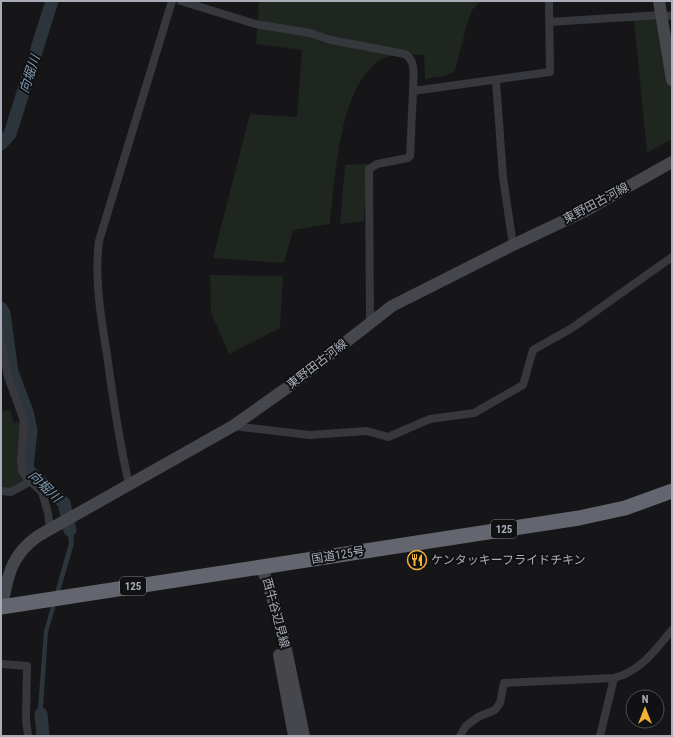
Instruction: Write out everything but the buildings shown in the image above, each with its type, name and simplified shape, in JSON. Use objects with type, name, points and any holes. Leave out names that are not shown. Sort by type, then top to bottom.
[{"type":"highway","name":"国道125号","points":[[2,606],[579,518],[625,508],[672,492]]},
{"type":"main road","points":[[659,1],[666,15],[672,80]]},
{"type":"main road","name":"東野田古河線","points":[[2,606],[9,573],[19,553],[32,540],[232,426],[291,385],[392,306],[513,244],[585,211],[672,162]]},
{"type":"main road","name":"西牛谷辺見線","points":[[261,567],[263,584],[279,654],[294,736]]},
{"type":"main road","name":"西牛谷辺見線","points":[[261,567],[270,583],[277,620],[282,630],[304,736]]},
{"type":"street","points":[[129,484],[121,451],[101,317],[97,257],[100,235],[172,1]]},
{"type":"street","points":[[181,1],[255,24],[310,33],[331,40],[410,56],[413,62],[410,156],[408,158],[377,164],[369,169],[370,322]]},
{"type":"street","points":[[413,91],[496,81],[550,72],[549,1]]},
{"type":"street","points":[[549,22],[666,15]]},
{"type":"street","points":[[496,81],[504,184],[513,244]]},
{"type":"street","points":[[232,426],[310,435],[367,431],[388,437],[430,419],[474,413],[522,385],[532,350],[572,328],[672,257]]},
{"type":"street","points":[[1,341],[8,377],[23,416],[20,460],[22,471],[30,481],[40,489],[44,496],[53,528]]},
{"type":"street","points":[[1,491],[11,492],[30,481]]},
{"type":"street","points":[[460,736],[466,726],[478,717],[495,710],[500,703],[504,683],[614,678],[624,675],[636,669],[653,653],[672,630]]},
{"type":"street","points":[[1,664],[27,666],[26,720],[28,736]]},
{"type":"street","points":[[600,736],[614,678]]},
{"type":"shaded area","points":[[259,1],[481,1],[472,10],[455,70],[452,73],[425,79],[424,55],[395,55],[379,61],[366,73],[355,91],[347,112],[341,136],[330,224],[293,230],[284,263],[213,258],[250,114],[297,117],[302,50],[256,44]]},
{"type":"shaded area","points":[[660,15],[672,94],[672,139],[647,153],[634,19]]},
{"type":"shaded area","points":[[367,164],[364,221],[340,224],[345,165]]},
{"type":"shaded area","points":[[210,275],[283,276],[280,328],[229,354],[211,313]]},
{"type":"shaded area","points":[[10,410],[14,423],[21,421],[26,481],[10,490],[1,488],[1,411]]},
{"type":"shaded area","points":[[69,514],[73,529],[74,544],[48,632],[43,708],[44,730],[39,730],[38,708],[44,631],[69,543],[65,515]]},
{"type":"waterway","name":"向堀川","points":[[1,144],[10,134],[52,1]]},
{"type":"waterway","name":"向堀川","points":[[1,308],[4,313],[12,372],[27,412],[31,430],[27,469],[64,503],[70,530]]},
{"type":"waterway","name":"向堀川","points":[[41,714],[43,736]]},
{"type":"place","name":"ケンタッキーフライドチキン","points":[[417,560]]}]
